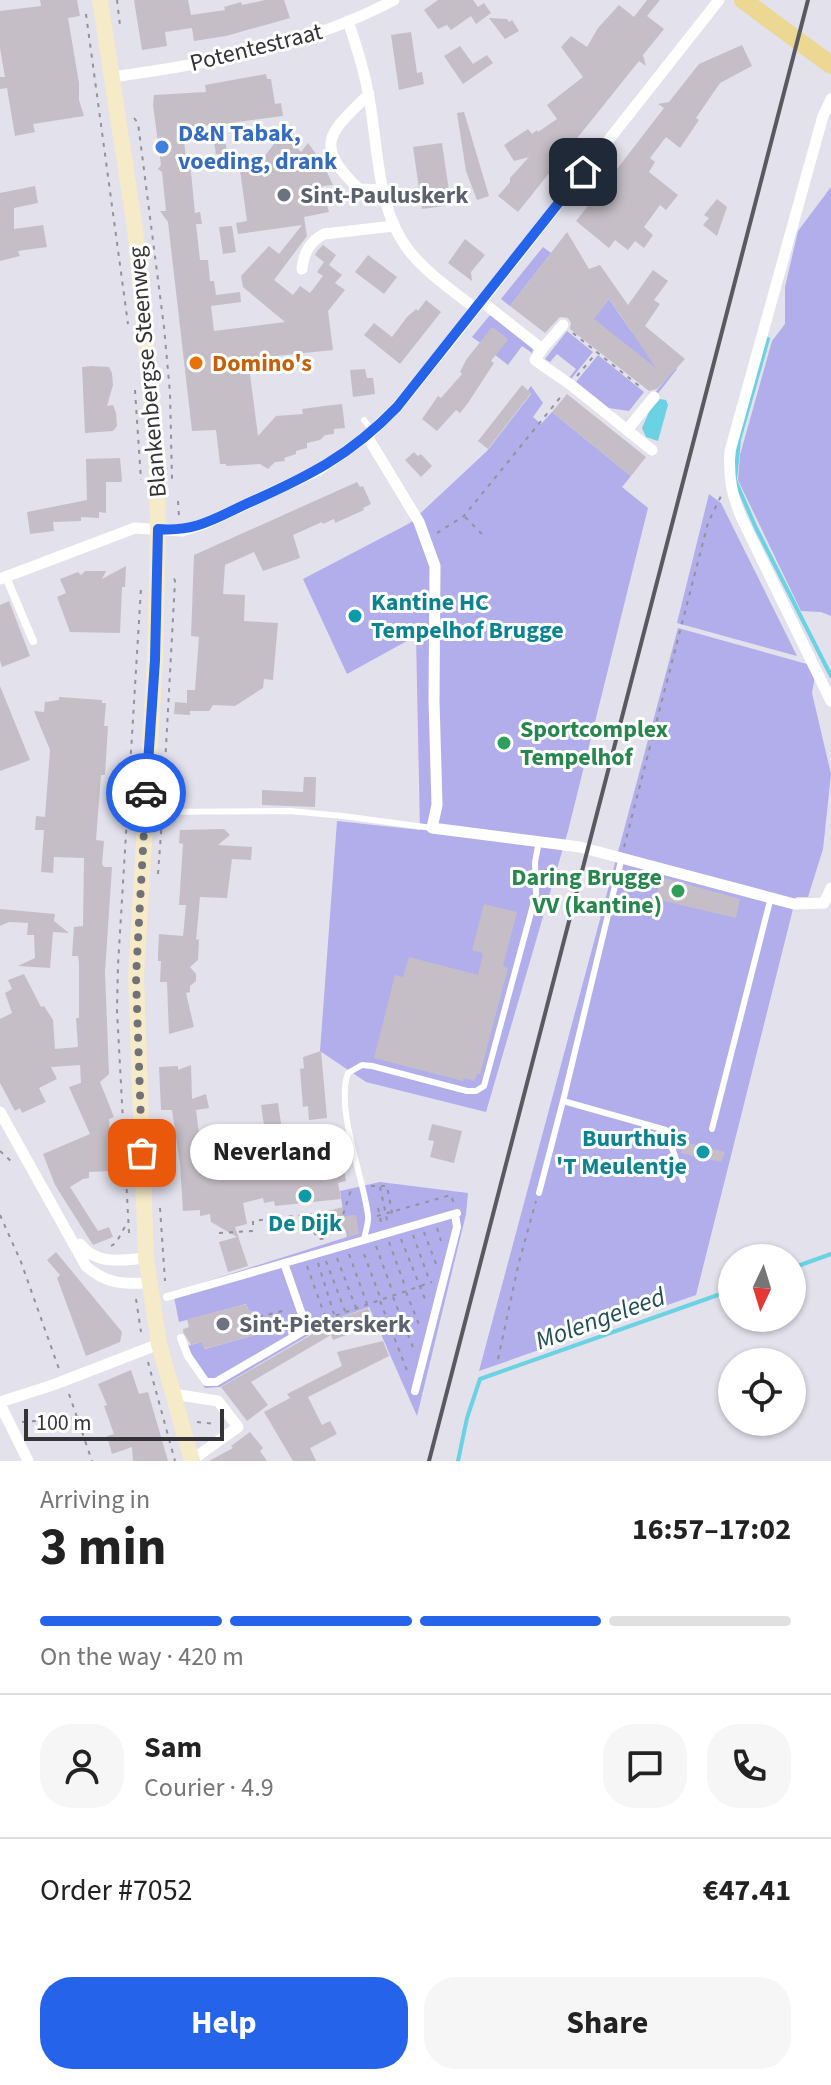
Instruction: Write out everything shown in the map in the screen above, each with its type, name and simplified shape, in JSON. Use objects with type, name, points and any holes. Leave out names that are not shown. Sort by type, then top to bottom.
[{"type":"main road","points":[[743,0],[831,65]]},
{"type":"main road","name":"Blankenbergse Steenweg","points":[[94,3],[112,77],[135,229],[150,367],[158,529],[154,812],[136,977],[146,1258],[148,1283],[169,1341],[173,1394],[192,1460]]},
{"type":"street","name":"Potentestraat","points":[[112,77],[205,63],[309,36],[394,0]]},
{"type":"street","points":[[33,641],[3,578],[135,528],[182,531],[204,524],[319,470],[370,433],[397,407],[719,0]]},
{"type":"street","points":[[348,21],[369,94],[384,190],[394,226],[423,266],[542,349]]},
{"type":"street","points":[[369,94],[335,127],[330,143],[341,168],[359,189],[384,190]]},
{"type":"street","points":[[831,99],[819,130],[730,451],[730,486],[743,521],[831,701]]},
{"type":"street","points":[[302,269],[304,253],[324,234],[394,226]]},
{"type":"street","points":[[563,325],[535,360],[652,450]]},
{"type":"street","points":[[627,430],[654,397]]},
{"type":"street","points":[[370,433],[425,535],[435,566],[437,805],[432,828],[539,841],[622,857],[805,905],[824,903]]},
{"type":"street","points":[[824,903],[831,888]]},
{"type":"street","points":[[824,903],[831,914]]},
{"type":"street","points":[[0,1112],[86,1266],[100,1279],[148,1283]]},
{"type":"street","points":[[167,1297],[456,1214],[457,1227],[415,1391]]},
{"type":"street","points":[[64,1225],[88,1253],[97,1258],[114,1261],[146,1258]]},
{"type":"street","points":[[28,1461],[0,1403],[169,1341],[188,1356],[206,1382],[216,1382],[307,1329],[284,1263]]},
{"type":"street","points":[[173,1394],[218,1401],[238,1427],[192,1460]]},
{"type":"lane","points":[[364,420],[370,433]]},
{"type":"lane","points":[[154,812],[290,811],[432,828]]},
{"type":"lane","points":[[365,1240],[369,1218],[344,1089],[348,1073],[362,1065],[467,1091],[476,1091],[484,1086],[536,894],[535,862],[539,841]]},
{"type":"lane","points":[[539,1193],[622,857]]},
{"type":"lane","points":[[712,1129],[771,897]]},
{"type":"lane","points":[[563,1101],[666,1130],[683,1180]]},
{"type":"path","name":"Blankenbergse Steenweg","points":[[94,3],[86,18],[129,327]]},
{"type":"path","points":[[563,325],[654,397]]},
{"type":"path","name":"Blankenbergse Steenweg","points":[[134,383],[140,479]]},
{"type":"path","points":[[425,535],[435,534],[464,516],[540,423]]},
{"type":"path","points":[[622,857],[708,523],[717,500],[730,486]]},
{"type":"path","points":[[178,501],[179,522]]},
{"type":"path","points":[[464,516],[483,535]]},
{"type":"path","points":[[158,873],[154,812],[173,645],[175,581],[171,571]]},
{"type":"path","points":[[341,1236],[341,1221],[353,1184],[360,1183]]},
{"type":"path","points":[[380,1185],[387,1221]]},
{"type":"path","points":[[368,1188],[387,1186],[394,1219]]},
{"type":"path","points":[[498,1359],[519,1262],[539,1193]]},
{"type":"path","points":[[160,1195],[161,1220]]},
{"type":"path","points":[[374,1216],[451,1195],[456,1214]]},
{"type":"path","points":[[371,1202],[376,1225]]},
{"type":"path","points":[[219,1233],[253,1231],[253,1221],[311,1214],[319,1239],[330,1237]]},
{"type":"path","points":[[0,1215],[21,1262],[58,1367]]},
{"type":"path","points":[[434,1220],[442,1244]]},
{"type":"path","points":[[306,1326],[443,1278],[421,1224]]},
{"type":"path","points":[[410,1227],[430,1282]]},
{"type":"path","points":[[398,1230],[419,1286]]},
{"type":"path","points":[[386,1234],[427,1345]]},
{"type":"path","points":[[365,1240],[393,1295],[421,1369]]},
{"type":"path","points":[[365,1240],[380,1300],[415,1391]]},
{"type":"path","points":[[346,1245],[367,1305]]},
{"type":"path","points":[[333,1249],[356,1309]]},
{"type":"path","points":[[319,1253],[345,1312]]},
{"type":"path","points":[[319,1253],[335,1316]]},
{"type":"path","points":[[303,1258],[326,1319]]},
{"type":"path","points":[[259,1317],[299,1306]]},
{"type":"path","points":[[169,1341],[155,1389],[175,1461]]},
{"type":"path","points":[[69,1394],[92,1461]]},
{"type":"path","points":[[41,1422],[77,1418]]},
{"type":"path","points":[[197,1422],[238,1427]]},
{"type":"shaded area","points":[[831,187],[831,616],[801,611],[738,480],[740,455],[772,341],[785,324],[785,287],[798,231]]},
{"type":"shaded area","points":[[543,247],[551,253],[510,306],[501,299]]},
{"type":"shaded area","points":[[609,299],[631,331],[677,369],[656,396],[654,394],[667,378],[580,336]]},
{"type":"shaded area","points":[[490,315],[533,349],[532,353],[522,346],[508,365],[494,354],[507,339],[493,328],[485,346],[472,337]]},
{"type":"shaded area","points":[[567,331],[593,352],[571,379],[576,369],[557,354],[550,362],[545,359]]},
{"type":"shaded area","points":[[598,355],[644,392],[629,411],[609,408],[576,382]]},
{"type":"shaded area","name":"Sportcomplex Tempelhof","points":[[531,386],[543,403],[533,417],[541,424],[552,412],[631,476],[622,487],[648,508],[568,831],[486,1112],[366,1082],[320,1051],[337,821],[420,830],[416,636],[347,674],[303,579],[410,523],[487,451],[531,394],[528,390]]},
{"type":"shaded area","points":[[709,494],[721,503],[797,656],[677,623]]},
{"type":"shaded area","name":"Sportcomplex Tempelhof","points":[[678,628],[814,666],[812,693],[831,774],[823,849],[808,897],[796,897],[696,1295],[479,1371]]},
{"type":"shaded area","points":[[380,1182],[468,1193],[466,1214],[417,1416],[369,1307],[313,1327],[314,1332],[220,1387],[205,1388],[186,1358],[187,1346],[202,1342],[205,1349],[255,1335],[253,1328],[260,1321],[258,1313],[249,1311],[246,1304],[179,1322],[173,1292],[347,1237],[340,1191]]},
{"type":"water","points":[[660,399],[666,400],[668,405],[658,441],[646,437],[642,428],[650,410]]},
{"type":"building","points":[[40,0],[77,0],[80,16],[68,18],[84,116],[33,124],[35,132],[15,136],[7,88],[0,89],[0,77],[5,77],[0,48],[0,11],[41,6]]},
{"type":"building","points":[[134,0],[188,0],[191,15],[225,10],[224,7],[241,2],[242,5],[284,0],[290,18],[226,36],[194,41],[192,28],[165,32],[167,46],[142,50]]},
{"type":"building","points":[[438,0],[473,0],[478,7],[484,3],[491,13],[476,24],[471,16],[451,30],[447,25],[438,29],[424,10]]},
{"type":"building","points":[[647,0],[660,0],[647,16],[664,29],[643,55],[646,66],[639,61],[518,212],[498,196],[529,157],[514,161],[504,145],[528,129],[532,134],[538,132],[557,119],[547,105],[583,77],[561,47],[571,36],[587,47],[598,28],[619,5],[634,17]]},
{"type":"building","points":[[489,18],[512,20],[519,31],[505,39]]},
{"type":"building","points":[[411,32],[417,73],[422,72],[424,84],[399,90],[391,35]]},
{"type":"building","points":[[742,45],[752,66],[720,83],[680,148],[666,137],[650,158],[655,162],[649,172],[678,195],[666,210],[660,205],[644,227],[653,235],[644,248],[635,241],[628,250],[615,240],[609,248],[576,221],[602,188],[600,177],[607,182],[664,108],[658,104],[669,102],[699,64]]},
{"type":"building","points":[[460,46],[473,64],[487,55],[493,63],[463,84],[444,56]]},
{"type":"building","points":[[266,74],[267,79],[271,79],[275,104],[281,103],[283,116],[223,124],[227,154],[216,154],[211,125],[189,128],[189,132],[183,133],[195,213],[200,212],[202,224],[196,224],[200,260],[208,260],[210,281],[214,281],[216,295],[240,292],[241,302],[211,306],[214,331],[285,322],[243,287],[241,276],[269,246],[279,254],[302,225],[238,234],[236,223],[247,221],[239,163],[254,160],[259,164],[282,133],[301,152],[308,143],[333,185],[322,186],[329,212],[304,217],[307,236],[274,280],[293,295],[300,286],[310,293],[323,276],[317,272],[324,262],[315,255],[318,250],[323,245],[336,255],[329,265],[342,275],[335,283],[345,290],[328,311],[333,350],[248,359],[258,436],[276,416],[303,414],[302,409],[342,404],[345,428],[334,429],[334,434],[307,443],[307,448],[284,458],[285,461],[275,462],[268,469],[260,464],[220,464],[216,430],[192,431],[168,222],[160,211],[166,211],[162,172],[158,169],[161,165],[153,105],[154,95],[206,92],[205,85]]},
{"type":"building","points":[[464,112],[489,196],[477,200],[466,171],[457,113]]},
{"type":"building","points":[[442,143],[451,205],[422,209],[413,147]]},
{"type":"building","points":[[35,186],[38,203],[14,208],[14,229],[43,225],[47,247],[18,251],[20,256],[0,261],[0,193]]},
{"type":"building","points":[[717,199],[727,207],[717,236],[703,225],[709,218],[704,215]]},
{"type":"building","points":[[232,226],[236,252],[223,254],[219,227]]},
{"type":"building","points":[[567,232],[589,269],[600,265],[628,305],[653,270],[668,281],[654,300],[660,304],[645,326],[685,359],[657,389],[649,391],[570,329],[568,318],[560,317],[545,333],[510,306]],"holes":[[[609,299],[656,368],[594,319]]]},
{"type":"building","points":[[465,239],[485,255],[471,272],[472,281],[448,263]]},
{"type":"building","points":[[368,255],[397,277],[384,294],[355,272]]},
{"type":"building","points":[[426,300],[441,312],[400,364],[364,335],[374,323],[392,337],[407,317],[416,309],[418,311]]},
{"type":"building","points":[[492,327],[508,340],[491,361],[494,363],[468,403],[460,413],[456,410],[437,431],[422,419],[438,396],[441,398],[462,374],[460,372],[466,360]]},
{"type":"building","points":[[82,367],[109,367],[112,373],[113,385],[107,406],[113,405],[116,413],[117,426],[113,431],[85,433]]},
{"type":"building","points":[[365,369],[367,378],[373,378],[375,394],[353,397],[350,370]]},
{"type":"building","points":[[522,385],[531,393],[488,449],[478,441]]},
{"type":"building","points":[[567,394],[646,457],[631,476],[552,412]]},
{"type":"building","points":[[414,452],[418,456],[421,454],[432,466],[421,477],[405,460]]},
{"type":"building","points":[[120,458],[121,482],[106,482],[106,513],[99,512],[99,518],[81,517],[81,521],[53,522],[54,531],[30,534],[27,512],[87,500],[86,459]]},
{"type":"building","points":[[357,482],[360,487],[363,486],[371,504],[335,523],[334,519],[322,522],[293,535],[300,558],[263,571],[254,552],[225,565],[223,594],[245,595],[244,621],[278,623],[273,680],[264,679],[263,688],[235,706],[213,705],[209,711],[174,714],[175,702],[187,703],[187,690],[195,690],[199,637],[191,636],[194,555]]},
{"type":"building","points":[[126,566],[120,633],[70,632],[57,597],[66,593],[60,579],[78,572],[81,575],[85,571],[106,571],[102,579]]},
{"type":"building","points":[[9,601],[30,656],[2,667],[0,605]]},
{"type":"building","points":[[0,686],[30,760],[0,771]]},
{"type":"building","points":[[59,697],[102,700],[106,703],[104,726],[108,726],[96,840],[104,841],[102,864],[112,867],[105,972],[109,1074],[100,1082],[114,1117],[109,1119],[112,1171],[89,1172],[89,1178],[70,1187],[98,1231],[109,1227],[113,1237],[93,1245],[55,1185],[43,1154],[90,1134],[69,1087],[81,1083],[80,1065],[51,1067],[57,1079],[39,1088],[46,1102],[22,1113],[20,1108],[15,1111],[0,1083],[0,1019],[12,1013],[5,993],[12,989],[8,980],[24,974],[41,1007],[44,1006],[53,1020],[55,1049],[78,1047],[79,964],[78,956],[72,956],[74,927],[83,926],[84,858],[54,857],[53,873],[41,872],[44,830],[35,830],[36,816],[45,817],[50,750],[34,711],[44,712],[45,702],[59,700]]},
{"type":"building","points":[[304,777],[316,777],[315,807],[262,805],[262,790],[303,792]]},
{"type":"building","points":[[224,829],[230,835],[218,845],[252,847],[251,860],[232,859],[227,898],[200,897],[196,940],[199,939],[198,960],[190,967],[196,974],[196,981],[190,986],[190,992],[186,993],[194,1027],[169,1034],[167,982],[160,982],[159,934],[183,936],[186,905],[179,905],[183,844],[179,843],[180,830]]},
{"type":"building","points":[[661,877],[740,899],[736,918],[655,899]]},
{"type":"building","points":[[484,904],[517,912],[503,966],[508,968],[480,1074],[477,1074],[475,1081],[464,1078],[463,1081],[374,1058],[395,975],[403,977],[409,957],[478,975],[483,953],[472,950]]},
{"type":"building","points":[[0,909],[55,914],[54,921],[69,933],[53,932],[50,968],[18,966],[35,958],[34,935],[27,935],[28,923],[9,922],[0,926]]},
{"type":"building","points":[[321,1051],[327,1118],[309,1120],[308,1106],[303,1107],[300,1069],[304,1068],[303,1057]]},
{"type":"building","points":[[191,1065],[192,1099],[206,1094],[209,1108],[196,1110],[204,1174],[223,1170],[222,1158],[268,1153],[261,1105],[278,1103],[286,1158],[317,1152],[318,1161],[341,1156],[346,1181],[338,1183],[341,1199],[275,1206],[274,1201],[264,1203],[263,1198],[243,1203],[247,1224],[235,1227],[248,1266],[228,1272],[219,1242],[237,1237],[211,1222],[210,1214],[200,1216],[200,1210],[183,1211],[172,1110],[161,1110],[159,1067],[178,1066],[178,1070]]},
{"type":"building","points":[[432,1124],[462,1131],[454,1163],[430,1157],[434,1141],[428,1140]]},
{"type":"building","name":"Buurthuis 'T Meulentje","points":[[684,1142],[725,1152],[721,1162],[681,1153]]},
{"type":"building","points":[[343,1207],[344,1216],[356,1215],[359,1234],[348,1237],[348,1231],[322,1236],[317,1214]]},
{"type":"building","points":[[56,1252],[122,1332],[120,1342],[86,1356],[57,1278],[60,1275],[47,1260]]},
{"type":"building","name":"Sint-Pieterskerk","points":[[247,1304],[248,1310],[258,1313],[260,1321],[253,1328],[256,1335],[204,1349],[202,1342],[191,1345],[183,1332],[189,1327],[187,1319]]},
{"type":"building","points":[[368,1308],[375,1324],[333,1340],[331,1335],[251,1382],[268,1405],[247,1421],[221,1387],[311,1335],[314,1327]]},
{"type":"building","points":[[383,1341],[389,1356],[308,1397],[322,1425],[330,1421],[337,1434],[310,1448],[316,1461],[293,1461],[264,1412],[290,1398],[287,1394],[342,1366],[337,1352]]},
{"type":"building","points":[[131,1370],[139,1394],[148,1392],[168,1461],[133,1461],[132,1447],[112,1454],[107,1436],[114,1434],[98,1384]]},
{"type":"building","points":[[250,1432],[263,1448],[260,1451],[267,1461],[209,1461],[233,1448],[231,1446]]},
{"type":"waterway","points":[[768,339],[739,440],[735,480],[831,676]]},
{"type":"waterway","name":"Molengeleed","points":[[806,1263],[831,1254]]},
{"type":"waterway","name":"Molengeleed","points":[[458,1461],[467,1418],[480,1379],[718,1295]]},
{"type":"railway","points":[[429,1461],[808,0]]},
{"type":"way so far","points":[[142,1153],[136,977],[146,793]]},
{"type":"place","name":"D&N Tabak, voeding, drank","points":[[162,147]]},
{"type":"place","name":"Sint-Pauluskerk","points":[[284,195]]},
{"type":"place","name":"Domino's","points":[[196,363]]},
{"type":"place","name":"Kantine HC Tempelhof Brugge","points":[[355,616]]},
{"type":"place","name":"Sportcomplex Tempelhof","points":[[504,743]]},
{"type":"place","name":"Daring Brugge VV (kantine)","points":[[678,891]]},
{"type":"place","name":"Buurthuis 'T Meulentje","points":[[703,1152]]},
{"type":"place","name":"Neverland","points":[[142,1153]]},
{"type":"place","name":"De Dijk","points":[[305,1196]]},
{"type":"place","name":"Sint-Pieterskerk","points":[[223,1324]]},
{"type":"route","points":[[146,793],[155,660],[158,529],[182,531],[204,524],[319,470],[367,436],[397,407],[583,172]]}]
